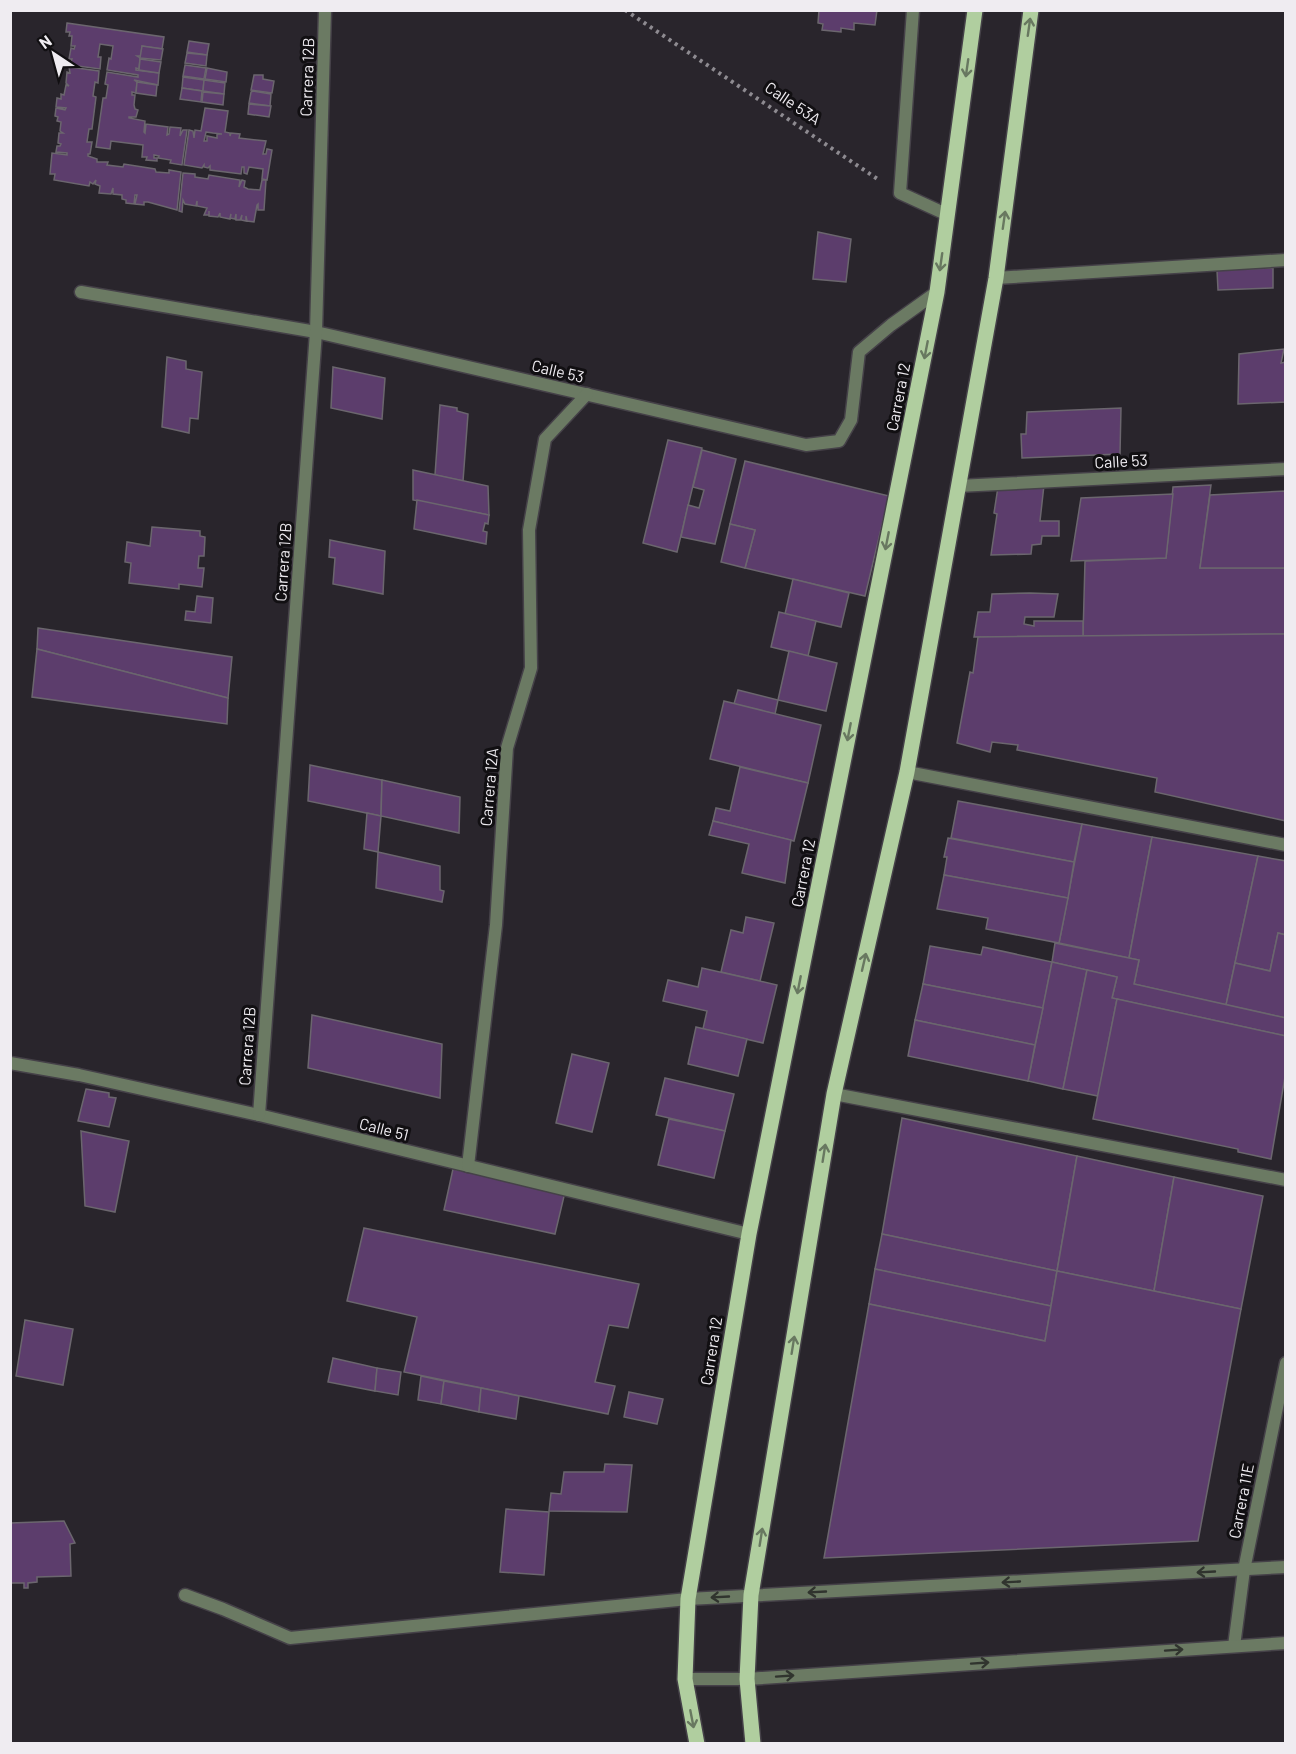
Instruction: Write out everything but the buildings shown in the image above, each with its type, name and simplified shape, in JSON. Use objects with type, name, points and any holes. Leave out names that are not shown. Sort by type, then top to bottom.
[{"type":"main road","name":"Carrera 12","points":[[697,1743],[685,1679],[688,1599],[749,1234],[937,292],[975,10]]},
{"type":"main road","points":[[753,1743],[747,1679],[751,1595],[834,1094],[907,772],[996,278],[1031,10]]},
{"type":"street","name":"Carrera 12B","points":[[259,1115],[316,332],[325,10]]},
{"type":"street","points":[[913,10],[900,193],[948,214]]},
{"type":"street","points":[[996,278],[1286,260]]},
{"type":"street","name":"Calle 53","points":[[81,291],[316,332],[806,445],[839,441],[851,420],[860,351],[937,292]]},
{"type":"street","name":"Carrera 12A","points":[[468,1166],[496,925],[507,748],[531,668],[529,530],[545,439],[587,394]]},
{"type":"street","name":"Calle 53","points":[[958,486],[1286,470]]},
{"type":"street","points":[[907,772],[1286,845]]},
{"type":"street","name":"Calle 51","points":[[10,1063],[79,1075],[259,1115],[749,1234]]},
{"type":"street","points":[[834,1094],[1286,1180]]},
{"type":"street","name":"Carrera 11E","points":[[1234,1646],[1244,1570],[1286,1363]]},
{"type":"street","points":[[185,1595],[224,1609],[290,1638],[688,1599],[1286,1567]]},
{"type":"street","points":[[685,1679],[747,1679],[1286,1643]]},
{"type":"path","name":"Calle 53A","points":[[625,10],[900,193]]}]
